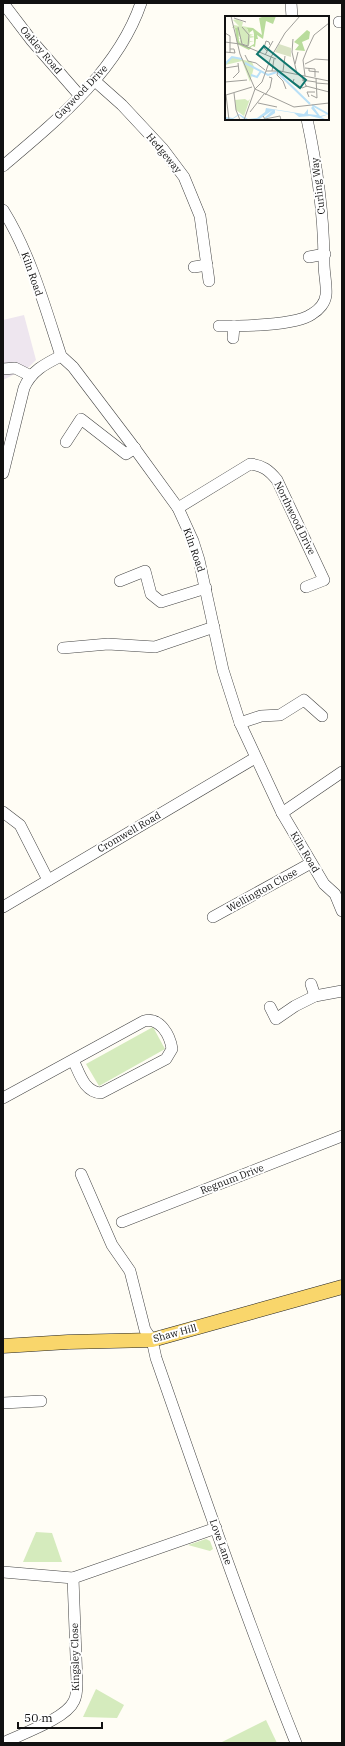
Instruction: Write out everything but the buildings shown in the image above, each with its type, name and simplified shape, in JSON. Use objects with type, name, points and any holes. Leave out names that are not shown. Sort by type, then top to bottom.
[{"type":"main road","name":"Shaw Hill","points":[[3,1346],[68,1342],[152,1340],[342,1287]]},
{"type":"street","name":"Oakley Road","points":[[3,3],[32,42],[80,96]]},
{"type":"street","name":"Gaywood Drive","points":[[3,166],[95,81],[124,42],[141,3]]},
{"type":"street","points":[[291,3],[292,16]]},
{"type":"street","name":"Hedgeway","points":[[95,81],[122,105],[162,149],[184,177],[200,216],[208,281]]},
{"type":"street","name":"Curling Way","points":[[219,326],[291,322],[312,315],[320,307],[326,296],[325,254],[318,188],[307,120]]},
{"type":"street","name":"Kiln Road","points":[[3,210],[12,224],[26,255],[61,356],[73,367],[135,448],[178,508],[195,548],[206,588],[227,689],[240,723],[255,758],[282,813],[324,884],[338,892],[342,911]]},
{"type":"street","points":[[309,257],[325,254]]},
{"type":"street","points":[[194,267],[206,265]]},
{"type":"street","points":[[234,326],[234,338]]},
{"type":"street","points":[[3,473],[24,388],[31,376],[46,363],[61,356]]},
{"type":"street","points":[[3,369],[15,368],[31,376]]},
{"type":"street","points":[[66,442],[81,419],[126,454],[135,448]]},
{"type":"street","name":"Northwood Drive","points":[[178,508],[250,464],[262,466],[277,480],[324,580],[306,587]]},
{"type":"street","points":[[120,581],[145,571],[151,594],[161,602],[206,588]]},
{"type":"street","points":[[63,648],[108,644],[155,647],[214,627]]},
{"type":"street","points":[[240,723],[261,716],[280,715],[304,700],[322,716]]},
{"type":"street","name":"Cromwell Road","points":[[3,907],[255,758]]},
{"type":"street","points":[[282,813],[342,772]]},
{"type":"street","points":[[3,812],[20,825],[48,880]]},
{"type":"street","name":"Wellington Close","points":[[213,917],[311,863]]},
{"type":"street","points":[[311,984],[315,996]]},
{"type":"street","points":[[270,1007],[276,1018],[315,996],[342,991]]},
{"type":"street","points":[[3,1098],[144,1021],[150,1019],[160,1024],[171,1043],[172,1049],[166,1059],[101,1093],[87,1088],[73,1060]]},
{"type":"street","name":"Regnum Drive","points":[[122,1222],[342,1136]]},
{"type":"street","name":"Love Lane","points":[[81,1174],[112,1245],[130,1271],[145,1330],[152,1340],[156,1358],[216,1528],[273,1686],[296,1743]]},
{"type":"street","points":[[3,1402],[41,1401]]},
{"type":"street","points":[[3,1572],[72,1578],[216,1528]]},
{"type":"street","name":"Kingsley Close","points":[[3,1743],[62,1715],[74,1702],[77,1683],[72,1578]]},
{"type":"shaded area","points":[[24,315],[36,360],[29,367],[3,380],[3,320]]},
{"type":"green space","points":[[153,1027],[165,1049],[99,1086],[86,1064]]},
{"type":"green space","points":[[36,1532],[52,1533],[62,1562],[23,1562]]},
{"type":"green space","points":[[206,1539],[210,1541],[213,1549],[210,1551],[188,1545]]},
{"type":"green space","points":[[96,1689],[124,1705],[117,1718],[83,1717]]},
{"type":"green space","points":[[266,1720],[277,1743],[220,1743]]}]
